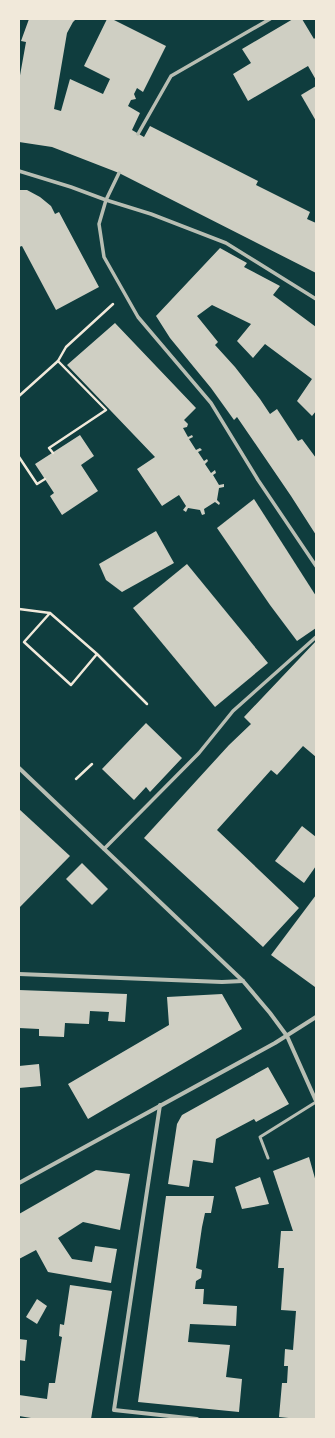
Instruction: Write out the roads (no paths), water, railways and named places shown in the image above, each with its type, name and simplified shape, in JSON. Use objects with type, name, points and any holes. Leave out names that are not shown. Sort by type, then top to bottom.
[{"type":"street","points":[[138,134],[170,76],[270,19]]},
{"type":"street","points":[[19,171],[151,214],[226,243],[316,299]]},
{"type":"street","points":[[118,173],[106,200],[99,224],[104,257],[138,317],[210,403],[258,480],[316,566]]},
{"type":"street","points":[[104,849],[199,753],[233,711],[316,637]]},
{"type":"street","points":[[19,768],[243,981],[270,1012],[286,1036],[316,1101]]},
{"type":"street","points":[[19,974],[222,982],[243,981]]},
{"type":"street","points":[[19,1183],[286,1036],[316,1017]]},
{"type":"street","points":[[160,1105],[114,1410],[198,1419]]},
{"type":"lane","points":[[268,1158],[260,1137],[316,1101]]}]
